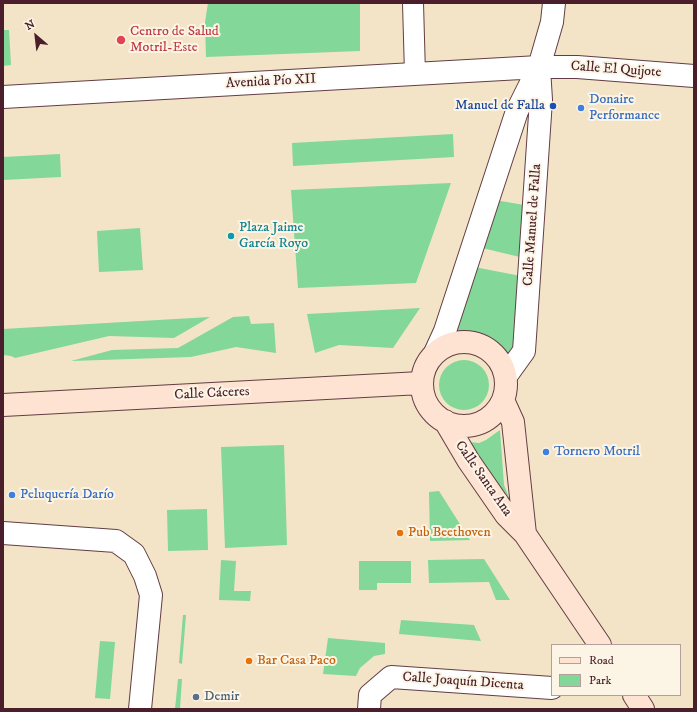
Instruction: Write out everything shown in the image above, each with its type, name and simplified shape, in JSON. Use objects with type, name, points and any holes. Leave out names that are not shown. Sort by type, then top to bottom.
[{"type":"main road","points":[[458,342],[471,342],[483,346],[494,354],[502,364],[506,376],[506,388],[503,400],[496,412],[485,420],[472,425],[458,425],[444,421],[434,414],[427,404],[421,383],[426,365],[435,353],[446,346],[458,342]]},
{"type":"main road","name":"Calle Cáceres","points":[[3,405],[421,383]]},
{"type":"main road","name":"Calle Santa Ana","points":[[503,400],[513,422],[525,534]]},
{"type":"main road","name":"Calle Santa Ana","points":[[444,421],[468,460],[506,515],[525,534],[599,644]]},
{"type":"main road","points":[[635,696],[643,709]]},
{"type":"street","points":[[413,3],[415,74]]},
{"type":"street","name":"Calle Manuel de Falla","points":[[435,353],[445,331],[517,110],[539,67],[552,22],[554,3]]},
{"type":"street","name":"Avenida Pío XII","points":[[3,97],[539,67]]},
{"type":"street","name":"Calle Manuel de Falla","points":[[506,376],[524,351],[541,100],[539,67]]},
{"type":"street","name":"Calle El Quijote","points":[[539,67],[577,67],[694,76]]},
{"type":"street","points":[[3,533],[116,541],[134,554],[145,576],[151,595],[140,709]]},
{"type":"street","name":"Calle Joaquín Dicenta","points":[[369,709],[370,695],[391,677],[551,688]]},
{"type":"green space","points":[[208,3],[360,3],[360,51],[206,57],[205,22]]},
{"type":"green space","points":[[3,30],[9,30],[11,65],[3,66]]},
{"type":"green space","points":[[453,134],[454,157],[293,166],[292,143]]},
{"type":"green space","points":[[60,154],[61,177],[3,180],[3,157]]},
{"type":"green space","points":[[451,183],[416,283],[298,288],[291,190]]},
{"type":"green space","points":[[489,199],[530,206],[528,259],[474,246]]},
{"type":"green space","points":[[140,228],[143,270],[99,272],[97,231]]},
{"type":"green space","points":[[469,266],[526,277],[520,349],[508,365],[499,351],[487,343],[472,338],[459,337],[445,341]]},
{"type":"green space","points":[[420,308],[393,348],[339,345],[315,353],[307,314]]},
{"type":"green space","points":[[249,316],[251,324],[274,323],[276,353],[236,347],[191,357],[71,361],[112,350],[178,348],[233,317]]},
{"type":"green space","points":[[210,317],[174,338],[109,336],[15,358],[3,355],[3,329]]},
{"type":"green space","points":[[459,360],[469,360],[482,367],[489,380],[489,390],[482,403],[469,410],[459,410],[450,406],[443,399],[439,390],[439,380],[443,371],[450,364]]},
{"type":"green space","points":[[500,430],[504,485],[514,510],[469,442],[479,443]]},
{"type":"green space","points":[[284,445],[287,545],[225,548],[221,447]]},
{"type":"green space","points":[[439,491],[470,540],[430,541],[429,492]]},
{"type":"green space","points":[[207,509],[208,550],[168,551],[167,510]]},
{"type":"green space","points":[[484,559],[510,600],[496,600],[489,582],[429,583],[428,560]]},
{"type":"green space","points":[[221,560],[236,561],[234,591],[251,591],[250,601],[219,600]]},
{"type":"green space","points":[[359,561],[411,561],[411,583],[377,583],[377,590],[359,590]]},
{"type":"green space","points":[[183,615],[186,615],[182,664],[179,663]]},
{"type":"green space","points":[[401,620],[474,625],[481,641],[399,634]]},
{"type":"green space","points":[[328,638],[385,643],[385,654],[374,656],[360,668],[356,676],[323,674]]},
{"type":"green space","points":[[100,641],[115,642],[110,699],[95,698]]},
{"type":"green space","points":[[178,679],[182,679],[180,709],[175,709]]},
{"type":"place","name":"Centro de Salud Motril-Este","points":[[121,40]]},
{"type":"place","name":"Manuel de Falla","points":[[553,106]]},
{"type":"place","name":"Donaire Performance","points":[[581,108]]},
{"type":"place","name":"Plaza Jaime García Royo","points":[[231,236]]},
{"type":"place","name":"Tornero Motril","points":[[546,452]]},
{"type":"place","name":"Peluquería Darío","points":[[12,495]]},
{"type":"place","name":"Pub Beethoven","points":[[400,533]]},
{"type":"place","name":"Bar Casa Paco","points":[[249,661]]},
{"type":"place","name":"Demir","points":[[196,697]]}]
